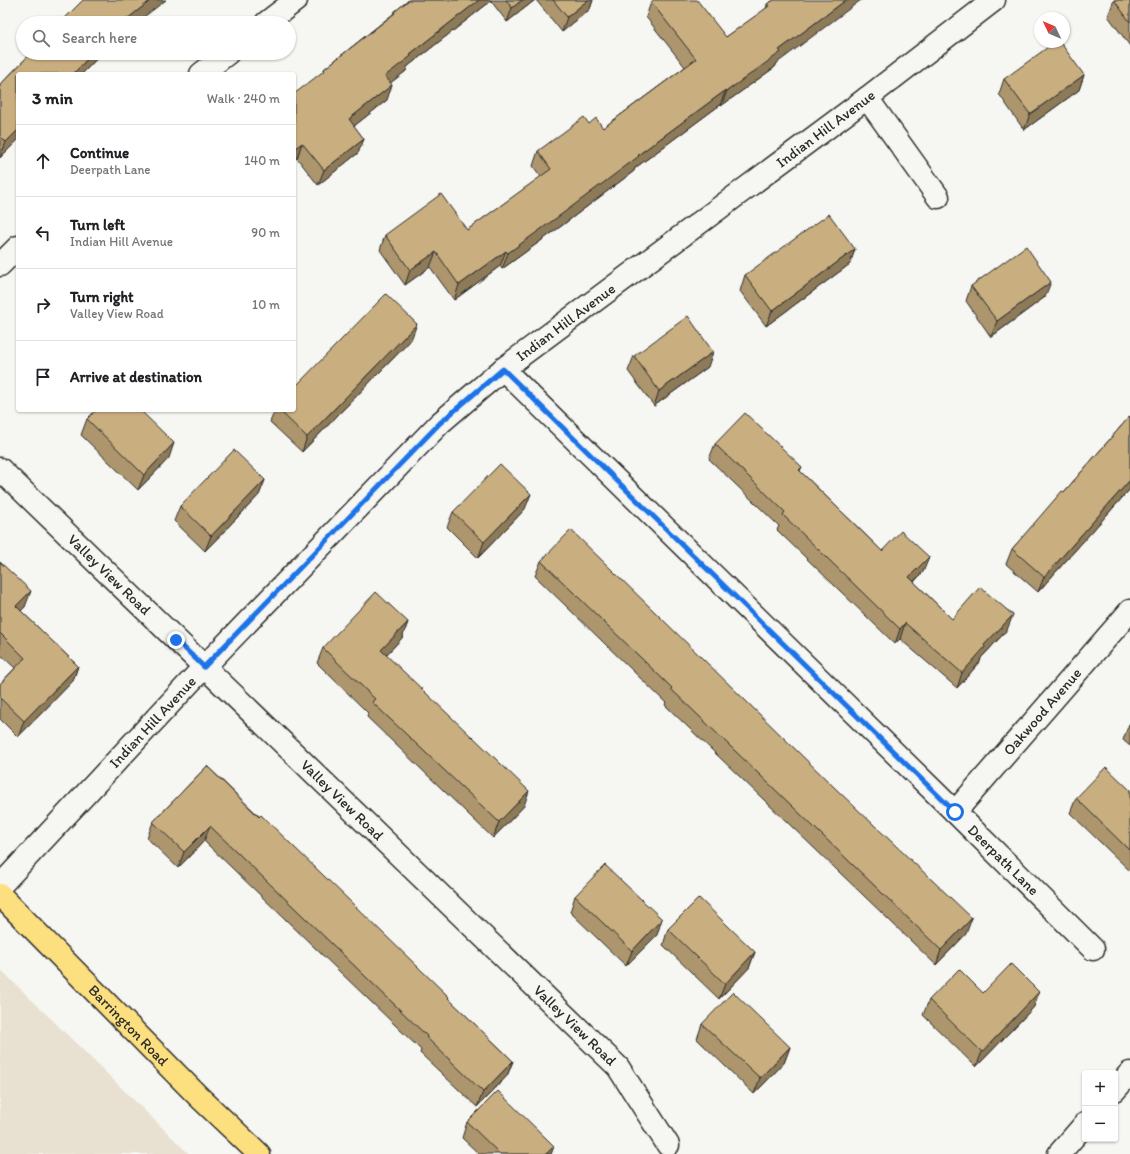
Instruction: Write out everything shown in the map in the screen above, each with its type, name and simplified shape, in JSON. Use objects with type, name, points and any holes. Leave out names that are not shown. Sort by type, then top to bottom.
[{"type":"main road","name":"Barrington Road","points":[[0,895],[198,1096],[259,1154]]},
{"type":"street","points":[[275,16],[296,0]]},
{"type":"street","name":"Indian Hill Avenue","points":[[0,886],[204,667],[440,423],[503,369],[867,98],[994,0]]},
{"type":"street","points":[[204,72],[219,60]]},
{"type":"street","points":[[867,98],[938,197]]},
{"type":"street","points":[[0,265],[16,249]]},
{"type":"street","name":"Deerpath Lane","points":[[503,369],[1093,948]]},
{"type":"street","name":"Valley View Road","points":[[0,469],[618,1067],[668,1145]]},
{"type":"street","name":"Oakwood Avenue","points":[[955,812],[1130,611]]},
{"type":"street","points":[[1118,1087],[1130,1073]]},
{"type":"street","points":[[1059,1154],[1082,1127]]},
{"type":"shaded area","points":[[0,969],[189,1154],[0,1154]]},
{"type":"building","points":[[83,0],[151,0],[131,16],[67,16]]},
{"type":"building","points":[[409,0],[479,0],[410,54],[411,56],[385,76],[392,85],[349,119],[364,139],[324,170],[302,143],[296,148],[296,92],[395,13],[394,12]]},
{"type":"building","points":[[506,0],[522,0],[512,8]]},
{"type":"building","points":[[553,0],[588,0],[567,17]]},
{"type":"building","points":[[654,0],[697,0],[726,37],[769,6],[767,4],[774,0],[846,0],[779,50],[781,52],[727,91],[726,90],[638,155],[639,156],[566,211],[508,253],[506,251],[459,285],[436,252],[410,270],[385,235],[441,194],[467,230],[551,169],[538,151],[584,117],[589,124],[596,118],[603,128],[696,59],[651,2]]},
{"type":"building","points":[[1114,0],[1130,0],[1130,22]]},
{"type":"building","points":[[1047,48],[1064,48],[1084,75],[1030,114],[1004,79]]},
{"type":"building","points":[[24,60],[86,60],[75,72],[16,72],[16,132],[6,142],[0,136],[0,85]]},
{"type":"building","points":[[829,214],[855,249],[772,311],[745,275]]},
{"type":"building","points":[[1026,246],[1051,282],[997,321],[971,286]]},
{"type":"building","points":[[386,294],[417,324],[307,437],[281,412],[296,412],[296,386]]},
{"type":"building","points":[[688,316],[713,352],[659,391],[634,356]]},
{"type":"building","points":[[94,412],[142,412],[174,443],[144,475],[87,419]]},
{"type":"building","points":[[745,413],[802,467],[799,470],[882,551],[901,531],[929,557],[909,577],[952,619],[980,587],[1013,615],[984,645],[985,647],[962,673],[905,623],[900,629],[783,515],[785,512],[715,444]]},
{"type":"building","points":[[1130,416],[1130,480],[1044,577],[1012,549]]},
{"type":"building","points":[[234,450],[265,480],[211,536],[180,506]]},
{"type":"building","points":[[500,464],[531,494],[484,542],[453,512]]},
{"type":"building","points":[[571,530],[836,789],[972,918],[941,950],[541,561]]},
{"type":"building","points":[[0,562],[31,591],[16,606],[78,666],[24,721],[0,698],[0,684],[25,658],[0,633]]},
{"type":"building","points":[[376,592],[408,622],[381,650],[529,791],[499,822],[372,702],[375,699],[323,648]]},
{"type":"building","points":[[207,766],[259,817],[261,815],[513,1061],[483,1092],[210,826],[184,852],[153,822]]},
{"type":"building","points":[[1106,767],[1130,790],[1130,851],[1076,798]]},
{"type":"building","points":[[605,865],[662,919],[632,951],[575,896]]},
{"type":"building","points":[[699,898],[755,952],[725,984],[668,929]]},
{"type":"building","points":[[1011,964],[1039,992],[982,1052],[929,1000],[959,969],[983,993]]},
{"type":"building","points":[[733,992],[790,1047],[760,1078],[702,1024]]},
{"type":"building","points":[[498,1091],[554,1146],[546,1154],[500,1154],[467,1122]]},
{"type":"route","points":[[176,640],[204,667],[440,423],[503,369],[955,812]]}]
